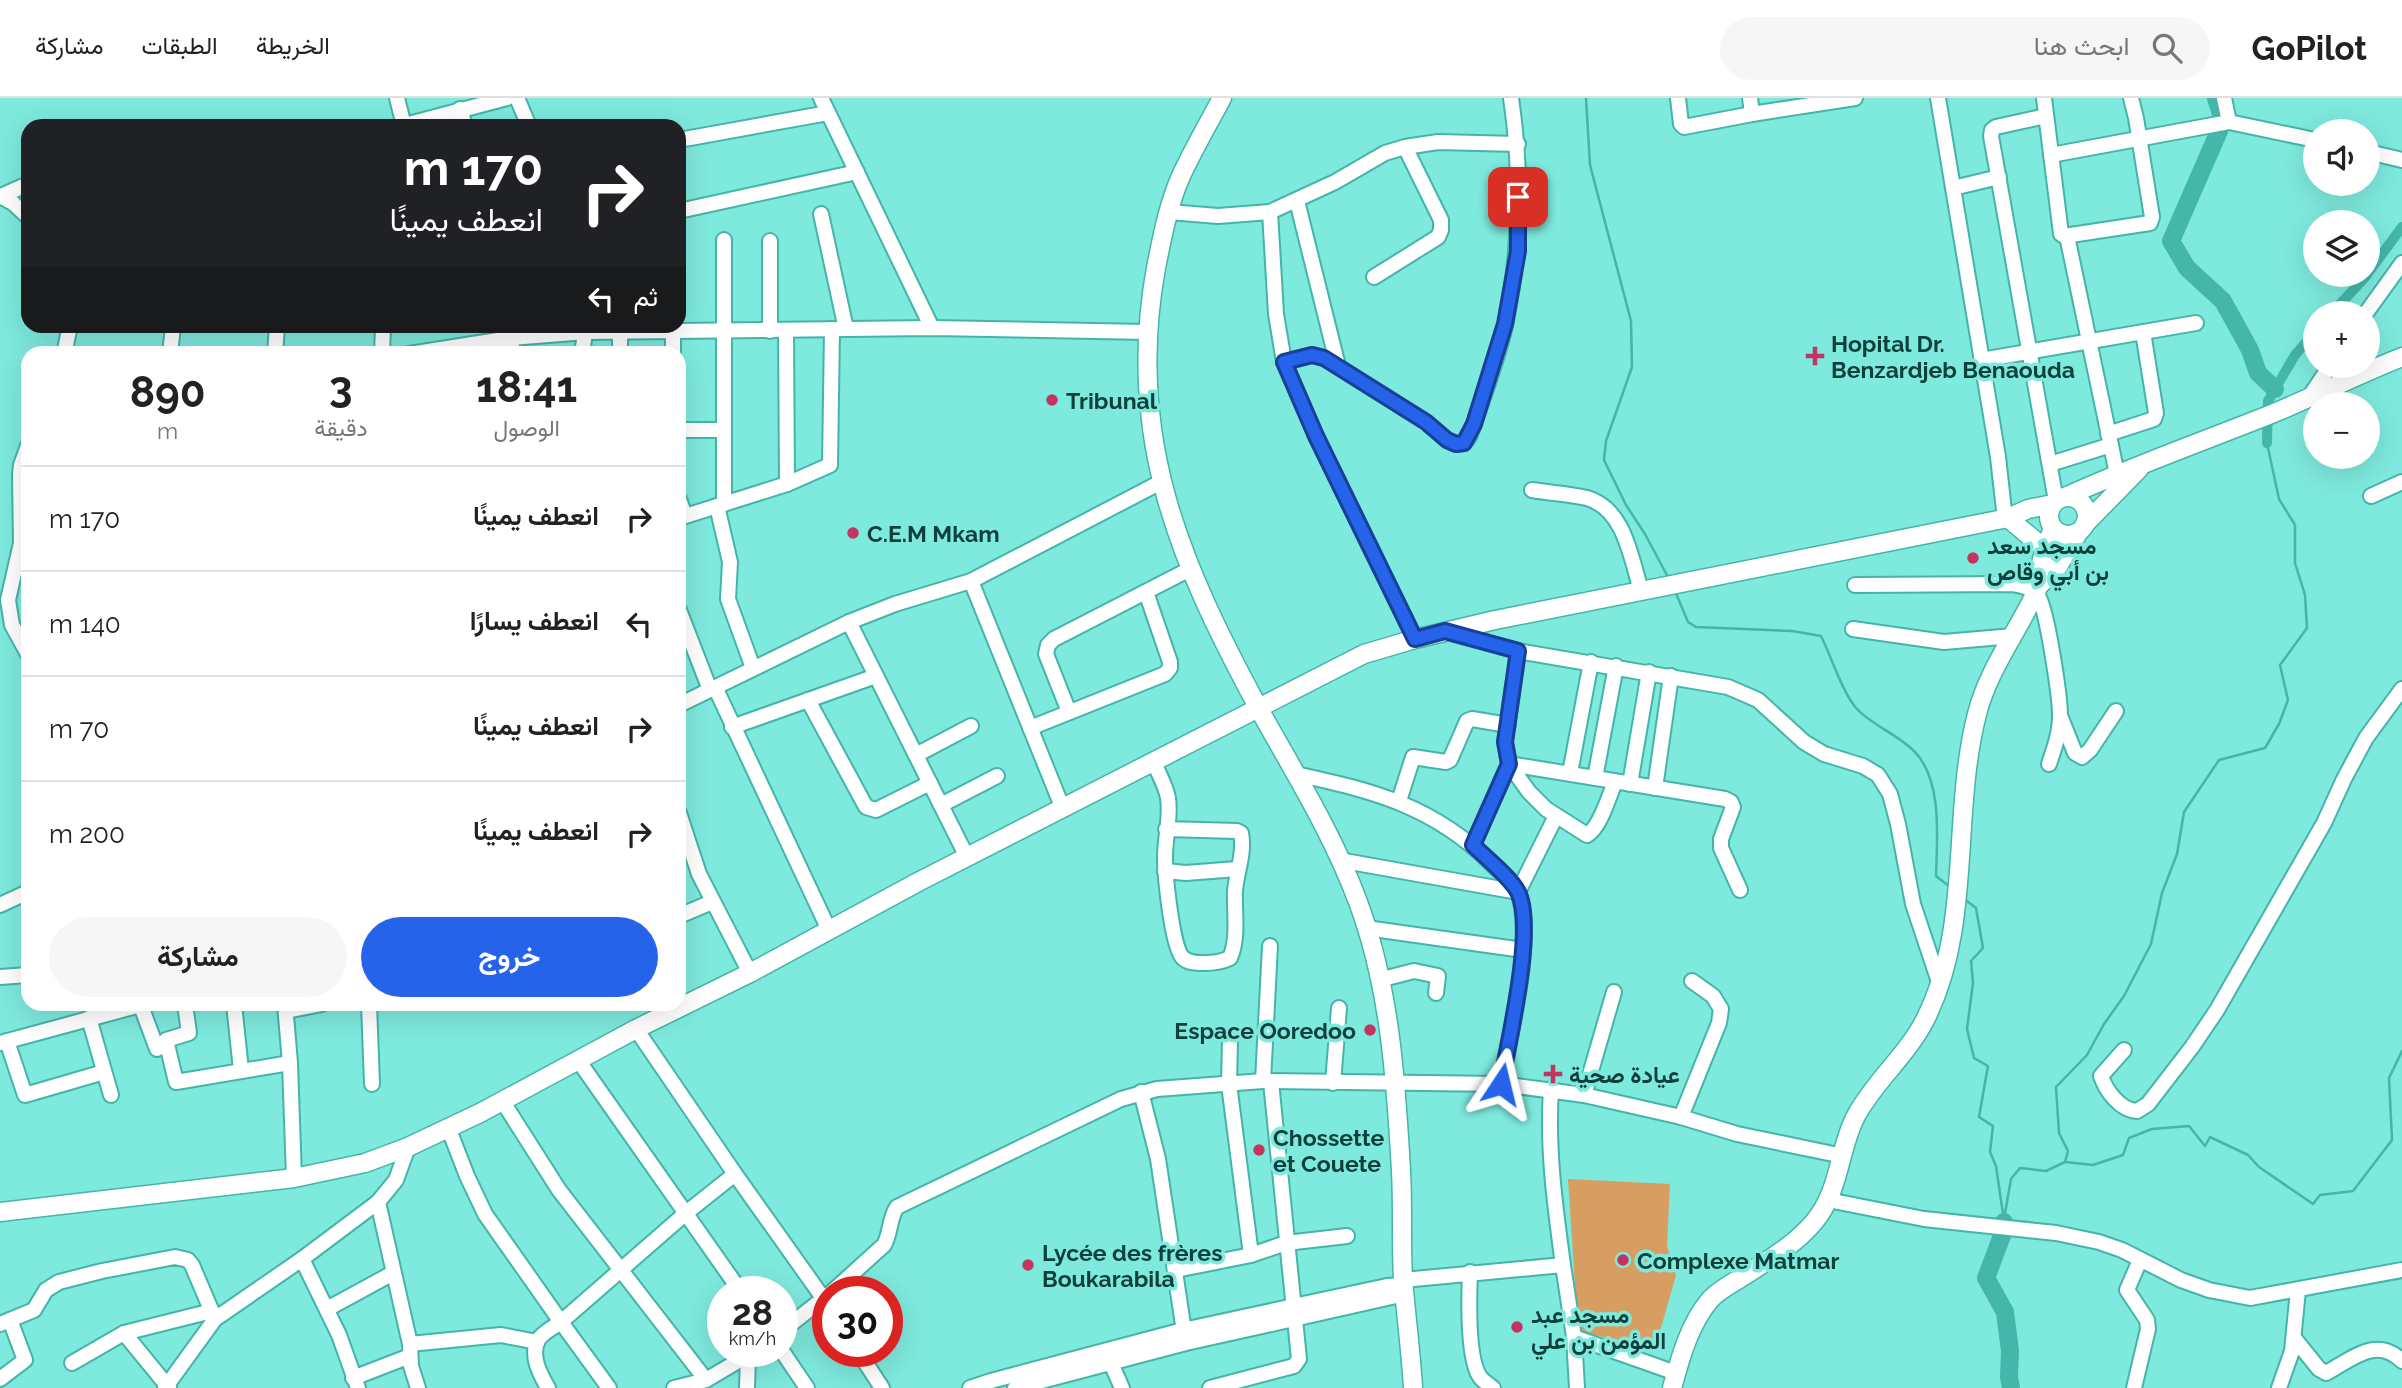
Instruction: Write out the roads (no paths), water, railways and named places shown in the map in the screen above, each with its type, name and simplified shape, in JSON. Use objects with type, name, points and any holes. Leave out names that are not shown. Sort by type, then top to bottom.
[{"type":"main road","points":[[1222,98],[1180,179],[1162,236],[1149,306],[1147,366],[1151,434],[1161,482],[1190,569],[1339,860],[1359,903],[1366,928],[1379,980],[1392,1054],[1401,1171],[1404,1286],[1414,1387]]},
{"type":"main road","points":[[2320,392],[2402,357]]},
{"type":"main road","points":[[1674,1380],[1686,1342],[1710,1299],[1785,1249],[1815,1221],[1828,1200],[1847,1136],[1857,1114],[1875,1087],[1911,1044],[1940,986],[1949,959],[1953,931],[1963,813],[1977,713],[1990,679],[2037,589],[2052,528],[2048,515],[2058,501],[2117,474],[2143,466],[2303,400]]},
{"type":"main road","points":[[2037,589],[2054,573],[2082,528],[2143,466]]},
{"type":"main road","points":[[686,1005],[750,974],[967,857],[1364,654],[1445,631],[2007,518],[2058,501],[2076,499],[2085,508],[2087,513],[2082,528]]},
{"type":"main road","points":[[2007,518],[2026,527],[2052,528],[2062,535],[2082,528]]},
{"type":"main road","points":[[2007,518],[2045,549]]},
{"type":"main road","points":[[0,1212],[294,1178],[346,1168],[408,1147],[503,1102],[673,1011]]},
{"type":"street","points":[[397,98],[402,119]]},
{"type":"street","points":[[426,119],[507,98]]},
{"type":"street","points":[[517,98],[526,119]]},
{"type":"street","points":[[821,98],[932,328]]},
{"type":"street","points":[[1284,362],[1312,355],[1338,366],[1426,422],[1447,440],[1456,444],[1464,443],[1474,424],[1505,324],[1518,251],[1518,144],[1511,98]]},
{"type":"street","points":[[1678,98],[1681,124],[1684,127],[1855,98]]},
{"type":"street","points":[[1750,98],[1752,114]]},
{"type":"street","points":[[1937,98],[2007,518]]},
{"type":"street","points":[[2044,98],[2061,234],[2067,236],[2150,223],[2152,218],[2131,98]]},
{"type":"street","points":[[2224,98],[2224,123]]},
{"type":"street","points":[[460,109],[463,119]]},
{"type":"street","points":[[686,139],[828,113]]},
{"type":"street","points":[[2046,116],[1992,130],[2058,501]]},
{"type":"street","points":[[2051,155],[2224,123],[2303,138]]},
{"type":"street","points":[[1169,212],[1218,216],[1270,212],[1297,201],[1385,153],[1405,147],[1438,142],[1518,144]]},
{"type":"street","points":[[1374,277],[1438,237],[1441,230],[1441,220],[1405,147]]},
{"type":"street","points":[[2380,155],[2402,160]]},
{"type":"street","points":[[686,209],[857,172]]},
{"type":"street","points":[[1953,188],[1999,177]]},
{"type":"street","points":[[21,187],[1,196],[21,212]]},
{"type":"street","points":[[1297,201],[1338,366]]},
{"type":"street","points":[[1270,212],[1276,314],[1284,362],[1316,436],[1415,639]]},
{"type":"street","points":[[686,516],[787,484],[827,468],[831,461],[839,329],[821,214]]},
{"type":"street","points":[[2067,236],[2117,474]]},
{"type":"street","points":[[724,240],[724,430],[720,505],[730,562],[728,599],[753,668]]},
{"type":"street","points":[[770,241],[770,331]]},
{"type":"street","points":[[2375,301],[2402,263]]},
{"type":"street","points":[[1981,360],[2196,323]]},
{"type":"street","points":[[686,329],[770,331],[932,328],[1148,332]]},
{"type":"street","points":[[786,330],[787,484]]},
{"type":"street","points":[[2050,464],[2154,419],[2157,413],[2143,332]]},
{"type":"street","points":[[474,346],[507,333]]},
{"type":"street","points":[[686,430],[724,430]]},
{"type":"street","points":[[686,702],[849,622],[971,580],[1161,482]]},
{"type":"street","points":[[2371,496],[2402,482]]},
{"type":"street","points":[[1532,490],[1588,499],[1601,504],[1613,515],[1620,527],[1648,589]]},
{"type":"street","points":[[21,543],[8,600],[12,625],[21,641]]},
{"type":"street","points":[[1069,712],[1046,654],[1048,645],[1054,639],[1190,569]]},
{"type":"street","points":[[971,580],[1063,809]]},
{"type":"street","points":[[1855,585],[2012,584],[2037,589],[2048,630],[2060,717],[2075,753],[2082,757],[2090,750],[2116,712]]},
{"type":"street","points":[[1030,728],[1165,674],[1170,668],[1170,662],[1146,592]]},
{"type":"street","points":[[849,622],[967,857]]},
{"type":"street","points":[[686,626],[829,930]]},
{"type":"street","points":[[1853,629],[1944,642],[2013,636]]},
{"type":"street","points":[[1445,631],[1518,651],[1728,687],[1747,694],[1764,705],[1804,742],[1824,754],[1863,766],[1878,775],[1890,794],[1913,904],[1940,986]]},
{"type":"street","points":[[1518,651],[1505,742],[1509,764],[1529,792],[1556,816],[1587,835],[1592,832],[1623,783],[1649,672]]},
{"type":"street","points":[[1570,773],[1591,662]]},
{"type":"street","points":[[1595,778],[1616,666]]},
{"type":"street","points":[[732,727],[876,676]]},
{"type":"street","points":[[1655,788],[1671,677]]},
{"type":"street","points":[[2124,1050],[2101,1076],[2115,1100],[2124,1107],[2137,1111],[2148,1104],[2192,1048],[2217,1010],[2324,823],[2366,738],[2402,689]]},
{"type":"street","points":[[808,700],[866,807],[876,810],[930,783]]},
{"type":"street","points":[[2049,764],[2060,717]]},
{"type":"street","points":[[1399,801],[1413,757],[1446,762],[1450,760],[1467,721],[1472,719],[1508,725]]},
{"type":"street","points":[[916,755],[971,726]]},
{"type":"street","points":[[1154,762],[1168,799],[1166,829],[1165,871],[1170,910],[1181,957],[1191,963],[1230,958],[1233,952],[1241,833],[1166,829]]},
{"type":"street","points":[[1509,764],[1731,802],[1733,807],[1721,839],[1721,848],[1740,890]]},
{"type":"street","points":[[1473,845],[1509,764]]},
{"type":"street","points":[[1296,774],[1365,789],[1399,801],[1449,827],[1473,845],[1518,892],[1523,915],[1523,950],[1501,1084]]},
{"type":"street","points":[[941,806],[997,776]]},
{"type":"street","points":[[1518,892],[1556,816]]},
{"type":"street","points":[[686,856],[750,974]]},
{"type":"street","points":[[1339,860],[1518,892]]},
{"type":"street","points":[[1165,871],[1186,873],[1237,869]]},
{"type":"street","points":[[0,905],[21,895]]},
{"type":"street","points":[[686,913],[712,902]]},
{"type":"street","points":[[1366,928],[1523,950]]},
{"type":"street","points":[[1210,1388],[1297,1364],[1300,1356],[1267,1082],[1269,946]]},
{"type":"street","points":[[1379,980],[1414,971],[1438,976],[1436,993]]},
{"type":"street","points":[[0,977],[21,976]]},
{"type":"street","points":[[1681,1118],[1719,1023],[1721,1009],[1713,996],[1692,981]]},
{"type":"street","points":[[1584,1095],[1614,992]]},
{"type":"street","points":[[1333,1083],[1339,1008]]},
{"type":"street","points":[[104,1072],[26,1095],[4,1042],[118,1011]]},
{"type":"street","points":[[145,1011],[157,1049]]},
{"type":"street","points":[[186,1011],[189,1033],[166,1040],[176,1083],[290,1063]]},
{"type":"street","points":[[235,1011],[241,1070]]},
{"type":"street","points":[[285,1011],[294,1178]]},
{"type":"street","points":[[369,1011],[372,1084]]},
{"type":"street","points":[[89,1018],[111,1095]]},
{"type":"street","points":[[636,1029],[735,1174],[812,1277]]},
{"type":"street","points":[[1230,1039],[1229,1084],[1251,1255]]},
{"type":"street","points":[[578,1060],[730,1276]]},
{"type":"street","points":[[851,1276],[884,1245],[897,1207],[1097,1111],[1141,1092],[1177,1086],[1267,1082],[1393,1082],[1501,1084],[1551,1089],[1681,1118],[1737,1134],[1843,1156]]},
{"type":"street","points":[[1551,1089],[1548,1130],[1551,1174],[1574,1337],[1577,1388]]},
{"type":"street","points":[[1141,1092],[1158,1159],[1184,1336]]},
{"type":"street","points":[[503,1102],[559,1190],[706,1380]]},
{"type":"street","points":[[448,1127],[485,1214],[609,1388]]},
{"type":"street","points":[[72,1363],[124,1333],[214,1315],[302,1259],[378,1202],[396,1180],[408,1147]]},
{"type":"street","points":[[548,1388],[536,1365],[537,1342],[540,1337],[735,1174]]},
{"type":"street","points":[[1828,1200],[1924,1219],[2056,1233],[2099,1242],[2181,1280],[2229,1295],[2250,1298],[2402,1270]]},
{"type":"street","points":[[378,1202],[418,1388]]},
{"type":"street","points":[[1176,1270],[1251,1255],[1286,1243],[1347,1236]]},
{"type":"street","points":[[0,1380],[25,1360],[5,1322],[34,1310],[46,1290],[59,1282],[175,1257],[188,1260],[192,1265],[214,1315]]},
{"type":"street","points":[[302,1259],[339,1335],[355,1383],[410,1350],[501,1335],[537,1342]]},
{"type":"street","points":[[2134,1388],[2148,1329],[2147,1320],[2127,1290],[2140,1260]]},
{"type":"street","points":[[970,1388],[1184,1336],[1470,1272],[1563,1265]]},
{"type":"street","points":[[1470,1272],[1468,1303],[1473,1355],[1480,1377],[1493,1388]]},
{"type":"street","points":[[327,1309],[393,1273]]},
{"type":"street","points":[[2279,1388],[2294,1338],[2298,1290]]},
{"type":"street","points":[[124,1333],[167,1387],[214,1315]]},
{"type":"street","points":[[1574,1337],[1674,1380]]},
{"type":"street","points":[[2294,1338],[2319,1369],[2326,1373],[2346,1360],[2374,1350],[2390,1351],[2402,1361]]},
{"type":"street","points":[[1015,1388],[1107,1356]]},
{"type":"street","points":[[1107,1356],[1122,1388]]},
{"type":"street","points":[[674,1388],[706,1380],[729,1367]]},
{"type":"street","points":[[747,1388],[750,1367]]},
{"type":"street","points":[[793,1367],[807,1388]]},
{"type":"street","points":[[869,1367],[883,1388]]},
{"type":"waterway","points":[[1586,98],[1590,165],[1631,321],[1632,367],[1606,441],[1604,460],[1626,505],[1669,579]]},
{"type":"waterway","points":[[2216,98],[2222,117],[2219,131],[2171,241],[2187,268],[2223,301],[2250,350],[2258,373],[2275,389]]},
{"type":"waterway","points":[[2380,257],[2402,227]]},
{"type":"waterway","points":[[2343,301],[2356,287]]},
{"type":"waterway","points":[[2267,443],[2268,401],[2303,346]]},
{"type":"waterway","points":[[2065,1162],[2068,1151],[2059,1133],[2056,1087],[2087,1055],[2124,996],[2151,944],[2162,893],[2177,854],[2184,812],[2219,760],[2265,748],[2279,724],[2288,700],[2280,665],[2307,628],[2305,595],[2295,563],[2295,525],[2279,499],[2267,443]]},
{"type":"waterway","points":[[1675,591],[1688,622],[1696,627],[1792,631],[1821,636],[1842,685],[1857,709],[1907,745],[1923,763],[1930,778],[1936,810],[1936,876],[1950,887]]},
{"type":"waterway","points":[[1963,898],[1976,908],[1983,948],[1971,961],[1973,983],[1967,1029],[1974,1058],[1988,1066],[1979,1117],[1993,1126],[1990,1152],[1996,1166],[2004,1221]]},
{"type":"waterway","points":[[2004,1219],[2011,1179],[2020,1168],[2046,1171],[2065,1162],[2093,1165],[2123,1155],[2129,1138],[2152,1129],[2189,1126],[2205,1146],[2210,1137],[2248,1155],[2259,1167],[2313,1204],[2320,1195],[2353,1191],[2392,1140],[2389,1078],[2402,1051]]},
{"type":"waterway","points":[[2004,1222],[2003,1233],[1986,1278],[2005,1312],[2011,1388]]},
{"type":"place","name":"Hopital Dr. Benzardjeb Benaouda","points":[[1815,356]]},
{"type":"place","name":"Tribunal","points":[[1052,400]]},
{"type":"place","name":"C.E.M Mkam","points":[[853,533]]},
{"type":"place","name":"مسجد سعد بن أبي وقاص","points":[[1973,558]]},
{"type":"place","name":"Espace Ooredoo","points":[[1370,1030]]},
{"type":"place","name":"عيادة صحية","points":[[1553,1074]]},
{"type":"place","name":"Chossette et Couete","points":[[1259,1150]]},
{"type":"place","name":"Complexe Matmar","points":[[1623,1260]]},
{"type":"place","name":"Lycée des frères Boukarabila","points":[[1028,1265]]},
{"type":"place","name":"مسجد عبد المؤمن بن علي","points":[[1517,1327]]}]
